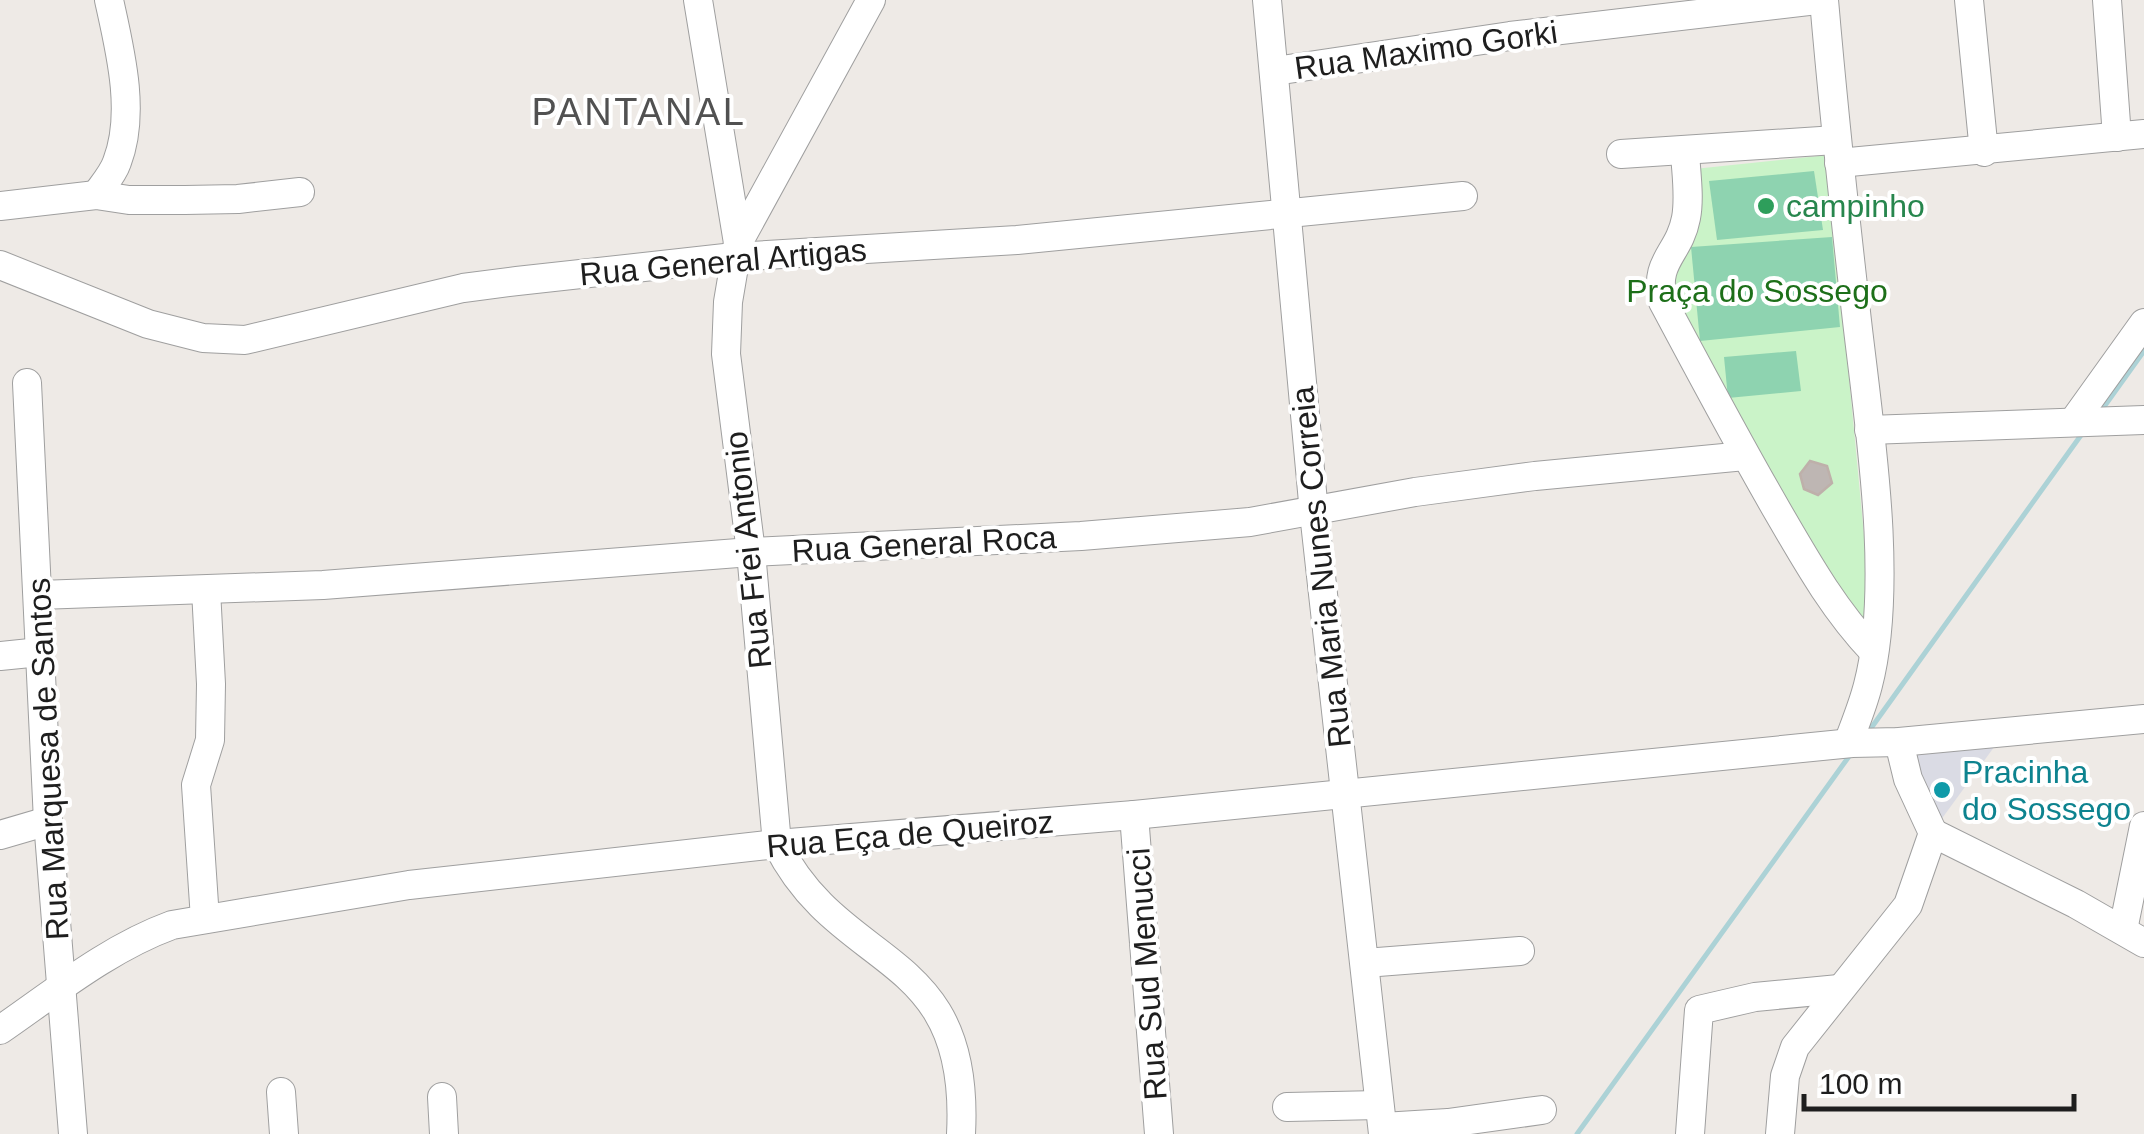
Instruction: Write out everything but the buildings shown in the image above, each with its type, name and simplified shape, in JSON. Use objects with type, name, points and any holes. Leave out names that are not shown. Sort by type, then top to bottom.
[{"type":"street","points":[[96,195],[116,166],[126,118],[109,0]]},
{"type":"street","name":"Rua Frei Antonio","points":[[698,0],[736,250],[726,354],[751,552],[777,844]]},
{"type":"street","points":[[736,250],[870,0]]},
{"type":"street","name":"Rua Maria Nunes Correia","points":[[1267,0],[1314,513],[1382,1122]]},
{"type":"street","points":[[1820,0],[1869,430],[1878,582],[1868,685],[1869,742],[1908,779],[1932,833],[2134,936],[2144,826]]},
{"type":"street","name":"Rua Maximo Gorki","points":[[1275,71],[1510,36],[1820,0]]},
{"type":"street","points":[[1969,0],[1984,152]]},
{"type":"street","points":[[1621,154],[1984,152],[2130,136],[2107,0]]},
{"type":"street","points":[[1685,152],[1686,218],[1661,270],[1663,302],[1745,456],[1832,604],[1874,652]]},
{"type":"street","points":[[0,206],[96,195],[129,200],[185,200],[300,192]]},
{"type":"street","name":"Rua General Artigas","points":[[0,265],[148,324],[202,338],[246,340],[463,288],[736,250],[1017,240],[1463,196]]},
{"type":"street","points":[[2077,422],[2144,323]]},
{"type":"street","name":"Rua Marquesa de Santos","points":[[27,383],[48,821],[74,1134]]},
{"type":"street","points":[[1869,430],[2131,421]]},
{"type":"street","name":"Rua General Roca","points":[[39,596],[323,586],[751,552],[1081,536],[1250,522],[1432,490],[1745,456]]},
{"type":"street","points":[[205,919],[196,785],[210,740],[206,590]]},
{"type":"street","points":[[0,656],[40,652]]},
{"type":"street","name":"Rua Eça de Queiroz","points":[[0,1030],[144,935],[205,919],[409,885],[777,844],[1134,815],[1869,742],[2144,719]]},
{"type":"street","name":"Rua Sud Menucci","points":[[1134,815],[1159,1134]]},
{"type":"street","points":[[0,835],[48,821]]},
{"type":"street","points":[[1780,1134],[1789,1062],[1808,1028],[1908,905],[1932,833]]},
{"type":"street","points":[[777,844],[800,884],[826,910],[901,967],[936,1006],[951,1036],[959,1070],[961,1134]]},
{"type":"street","points":[[1364,963],[1520,951]]},
{"type":"street","points":[[1690,1134],[1698,1010],[1755,997],[1839,989]]},
{"type":"street","points":[[281,1092],[284,1134]]},
{"type":"street","points":[[442,1097],[444,1134]]},
{"type":"street","points":[[1287,1107],[1382,1122],[1448,1123],[1542,1110]]},
{"type":"green space","name":"Praça do Sossego","points":[[1828,155],[1868,578],[1867,617],[1861,626],[1852,623],[1668,299],[1694,169]]},
{"type":"green space","name":"campinho","points":[[1814,171],[1823,230],[1717,240],[1709,181]]},
{"type":"green space","points":[[1832,237],[1840,327],[1700,341],[1691,247]]},
{"type":"green space","points":[[1796,351],[1801,391],[1728,398],[1724,357]]},
{"type":"shaded area","name":"Pracinha do Sossego","points":[[1997,743],[1935,828],[1906,753]]},
{"type":"waterway","points":[[2101,411],[2144,351]]},
{"type":"waterway","points":[[1869,731],[2084,431]]},
{"type":"waterway","points":[[1577,1134],[1850,755]]},
{"type":"place","name":"campinho","points":[[1766,206]]},
{"type":"place","name":"Pracinha do Sossego","points":[[1942,790]]},
{"type":"district","name":"PANTANAL","points":[[639,112]]}]
